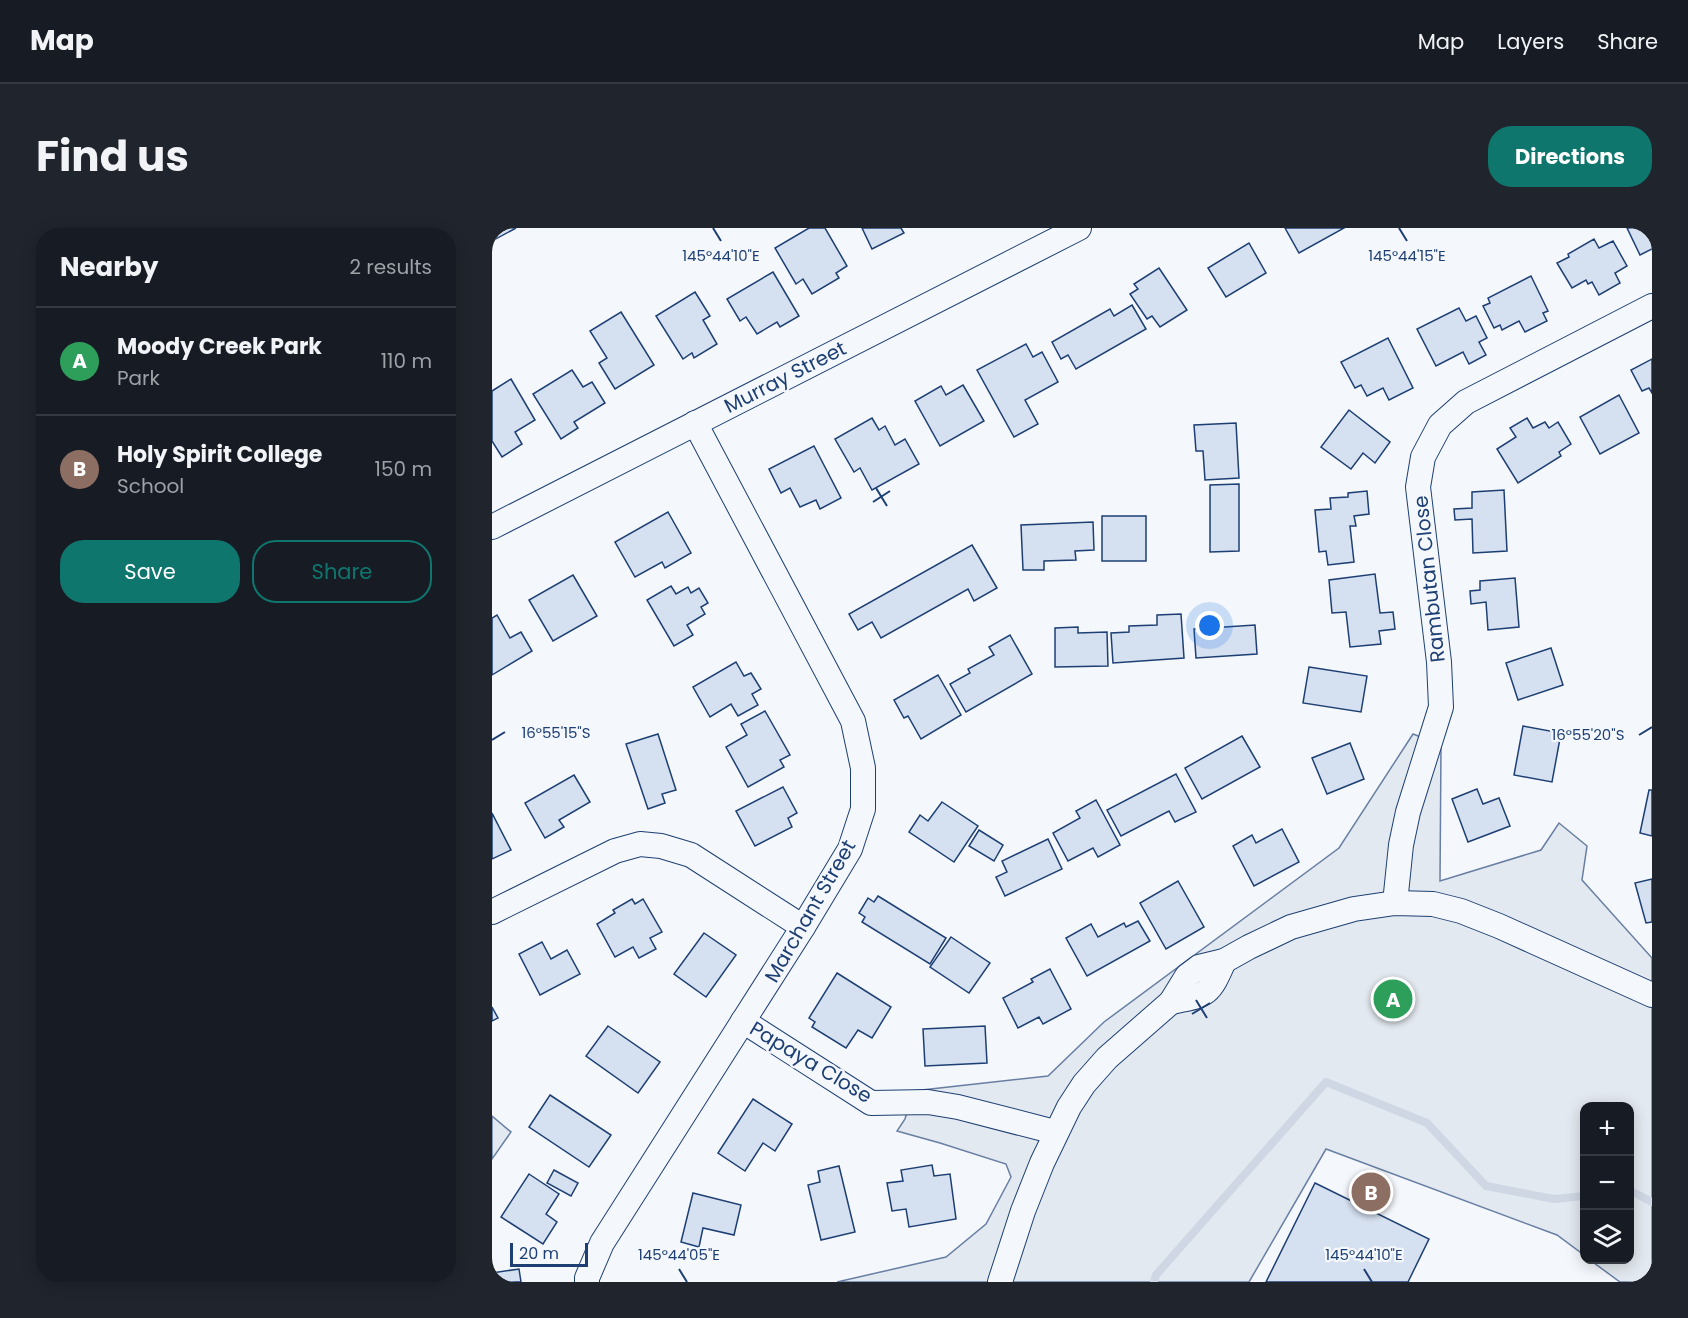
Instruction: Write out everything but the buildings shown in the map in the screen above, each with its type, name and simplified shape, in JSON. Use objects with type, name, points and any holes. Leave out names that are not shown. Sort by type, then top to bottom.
[{"type":"street","name":"Murray Street","points":[[492,527],[1079,228]]},
{"type":"street","name":"Rambutan Close","points":[[1395,903],[1401,845],[1408,812],[1441,707],[1439,662],[1418,487],[1423,457],[1440,425],[1466,402],[1652,306]]},
{"type":"street","name":"Marchant Street","points":[[587,1282],[602,1243],[850,849],[862,809],[863,768],[853,721],[695,423]]},
{"type":"street","points":[[492,912],[615,851],[640,844],[661,846],[691,855],[802,927]]},
{"type":"street","points":[[1000,1282],[1023,1211],[1055,1132],[1084,1084],[1122,1044],[1171,1002],[1187,976],[1193,971],[1224,961],[1249,946],[1291,927],[1354,909],[1395,903],[1433,904],[1461,911],[1557,951],[1652,995]]},
{"type":"street","name":"Papaya Close","points":[[743,1022],[871,1103],[928,1102],[958,1107],[1055,1132]]},
{"type":"shaded area","points":[[1413,734],[1441,745],[1440,881],[1541,850],[1559,823],[1587,846],[1582,880],[1652,958],[1652,1282],[1620,1282],[1595,1264],[1634,1264],[1634,1102],[1580,1102],[1580,1252],[1557,1235],[1326,1149],[1249,1282],[837,1282],[946,1257],[986,1224],[1011,1177],[1006,1164],[897,1131],[905,1119],[913,1091],[1048,1076],[1104,1022],[1339,848]]},
{"type":"shaded area","points":[[492,1116],[511,1132],[492,1159]]},
{"type":"waterway","points":[[1154,1282],[1156,1275],[1326,1082],[1427,1123],[1486,1186],[1554,1199],[1580,1196]]},
{"type":"waterway","points":[[1634,1193],[1652,1202]]},
{"type":"place","name":"Moody Creek Park","points":[[1393,999]]},
{"type":"place","name":"Holy Spirit College","points":[[1371,1192]]}]
